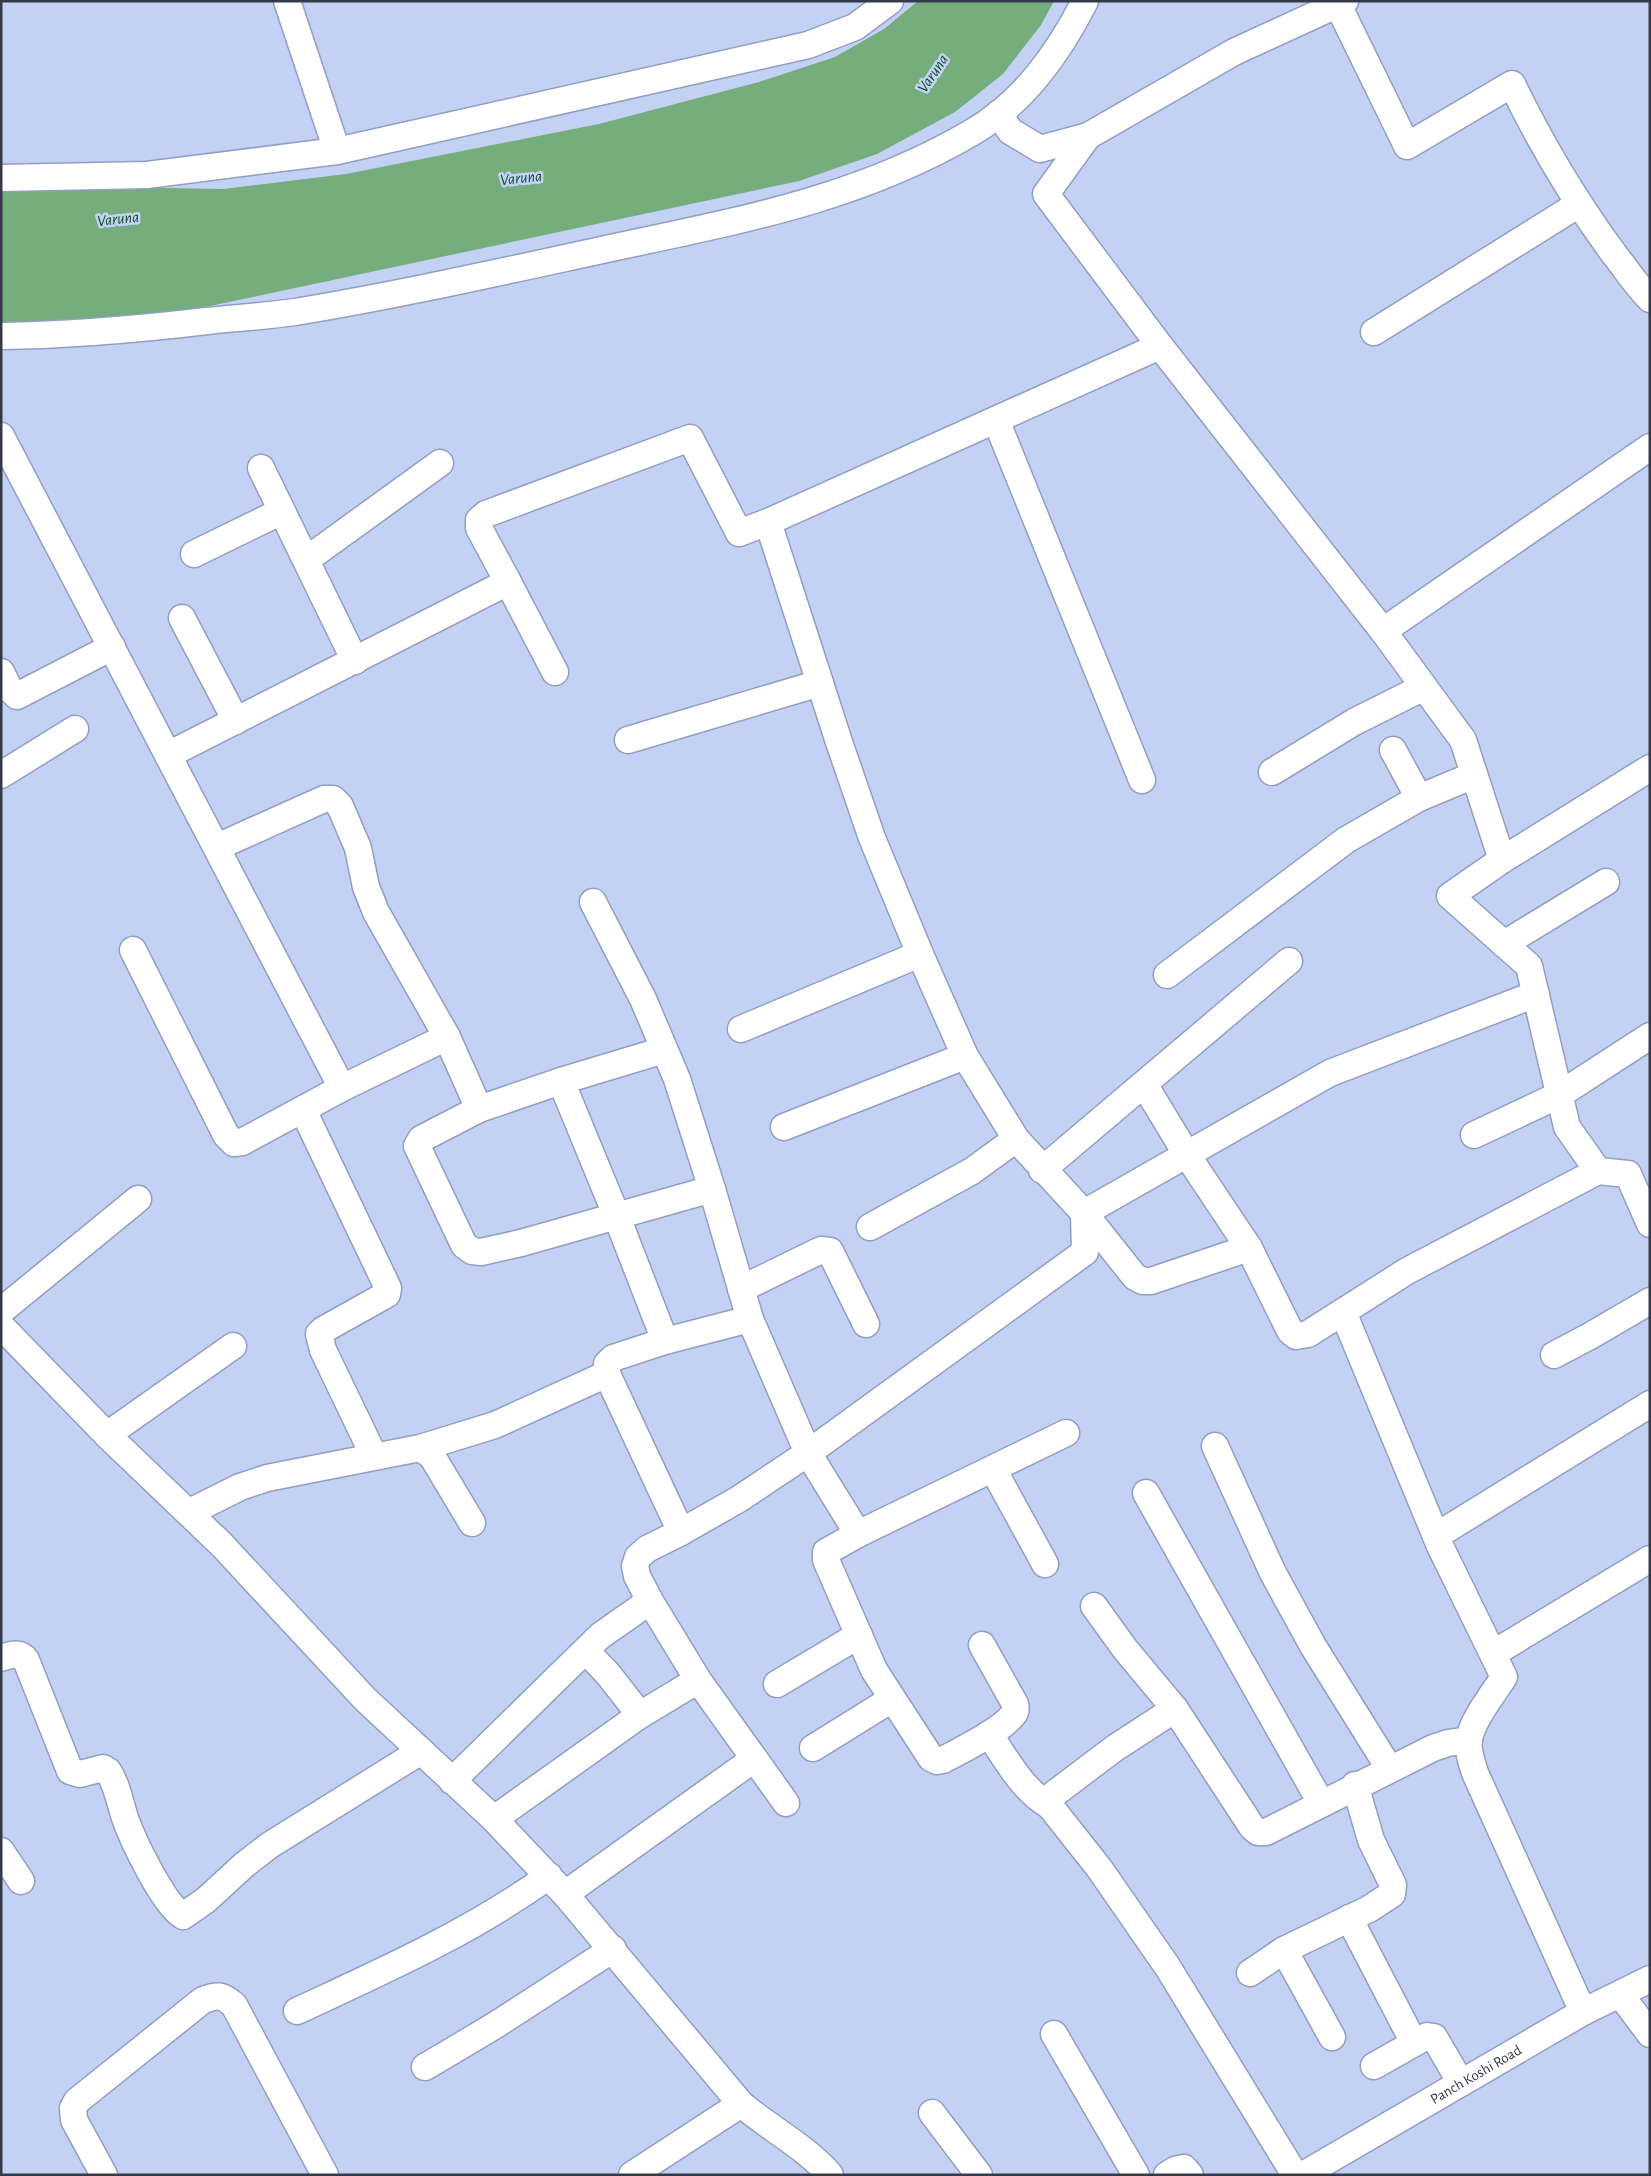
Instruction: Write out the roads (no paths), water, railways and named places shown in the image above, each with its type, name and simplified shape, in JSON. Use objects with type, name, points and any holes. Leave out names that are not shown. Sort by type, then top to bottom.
[{"type":"street","points":[[287,1],[337,151]]},
{"type":"street","points":[[1,178],[147,175],[337,151],[808,45],[855,28],[890,1]]},
{"type":"street","points":[[1,336],[104,332],[292,312],[552,261],[775,212],[856,188],[909,165],[973,132],[1006,109],[1038,77],[1072,26],[1085,1]]},
{"type":"street","points":[[999,113],[1010,131],[1040,149],[1088,136],[1307,9],[1342,3],[1407,146],[1512,84],[1529,119],[1579,204],[1602,237],[1650,298]]},
{"type":"street","points":[[1088,136],[1046,194],[1160,346],[1383,631],[1463,740],[1502,860]]},
{"type":"street","points":[[1374,332],[1579,204]]},
{"type":"street","points":[[555,672],[479,528],[479,520],[486,514],[690,438],[739,533],[768,522],[1160,346]]},
{"type":"street","points":[[996,420],[1142,780]]},
{"type":"street","points":[[1,436],[342,1088]]},
{"type":"street","points":[[1383,631],[1650,447]]},
{"type":"street","points":[[306,560],[440,463]]},
{"type":"street","points":[[261,468],[355,661]]},
{"type":"street","points":[[194,554],[282,511]]},
{"type":"street","points":[[768,522],[872,838],[920,954],[966,1056],[1016,1139],[1042,1170],[1084,1213],[1135,1277],[1143,1280],[1152,1280],[1249,1248]]},
{"type":"street","points":[[168,755],[508,582]]},
{"type":"street","points":[[182,618],[236,721]]},
{"type":"street","points":[[1,672],[9,688],[17,696],[112,647]]},
{"type":"street","points":[[628,740],[820,683]]},
{"type":"street","points":[[1272,772],[1354,722],[1424,687]]},
{"type":"street","points":[[1,775],[75,729]]},
{"type":"street","points":[[1392,750],[1419,798]]},
{"type":"street","points":[[1598,1171],[1567,1128],[1529,966],[1450,896],[1502,860],[1650,768]]},
{"type":"street","points":[[1167,974],[1346,840],[1419,798],[1474,775]]},
{"type":"street","points":[[218,848],[324,799],[333,799],[340,806],[352,831],[358,848],[366,888],[376,912],[446,1037],[479,1109]]},
{"type":"street","points":[[1504,944],[1606,882]]},
{"type":"street","points":[[593,902],[643,1000],[677,1079],[750,1319],[808,1453],[858,1534]]},
{"type":"street","points":[[133,950],[226,1135],[234,1143],[242,1142],[342,1088],[446,1037]]},
{"type":"street","points":[[741,1029],[920,954]]},
{"type":"street","points":[[1042,1170],[1289,961]]},
{"type":"street","points":[[1084,1213],[1330,1073],[1536,994]]},
{"type":"street","points":[[1474,1135],[1560,1095],[1650,1036]]},
{"type":"street","points":[[664,1050],[561,1081],[479,1109],[421,1139],[417,1146],[464,1245],[472,1251],[481,1252],[521,1243],[712,1189]]},
{"type":"street","points":[[784,1127],[966,1056]]},
{"type":"street","points":[[561,1081],[665,1341]]},
{"type":"street","points":[[1144,1084],[1187,1155],[1249,1248],[1292,1334],[1300,1337],[1308,1334],[1407,1271],[1598,1171],[1628,1174],[1650,1224]]},
{"type":"street","points":[[303,1110],[388,1288],[387,1294],[319,1334],[319,1342],[374,1456]]},
{"type":"street","points":[[870,1227],[972,1171],[1016,1139]]},
{"type":"street","points":[[1,1310],[138,1199]]},
{"type":"street","points":[[786,1803],[698,1680],[650,1601],[637,1576],[635,1566],[638,1557],[648,1549],[739,1499],[808,1453],[1085,1252],[1084,1213]]},
{"type":"street","points":[[741,1289],[821,1250],[830,1250],[866,1324]]},
{"type":"street","points":[[1554,1355],[1650,1302]]},
{"type":"street","points":[[1343,1312],[1436,1536],[1504,1676],[1472,1729],[1469,1740],[1470,1756],[1475,1773],[1583,2012]]},
{"type":"street","points":[[681,1532],[607,1374],[607,1364],[613,1358],[665,1341],[750,1319]]},
{"type":"street","points":[[1,1326],[107,1435],[190,1512],[365,1699],[494,1819],[557,1885],[613,1949],[741,2104],[764,2123],[818,2161],[830,2175]]},
{"type":"street","points":[[107,1435],[233,1346]]},
{"type":"street","points":[[190,1512],[234,1490],[267,1478],[420,1448],[495,1426],[607,1374]]},
{"type":"street","points":[[1436,1536],[1650,1404]]},
{"type":"street","points":[[982,1645],[1016,1709],[1014,1714],[989,1734],[943,1760],[937,1761],[926,1752],[874,1670],[825,1556],[826,1552],[858,1534],[1066,1433]]},
{"type":"street","points":[[1215,1446],[1273,1573],[1313,1646],[1389,1768]]},
{"type":"street","points":[[420,1448],[432,1456],[472,1523]]},
{"type":"street","points":[[993,1469],[1046,1564]]},
{"type":"street","points":[[1146,1493],[1321,1803]]},
{"type":"street","points":[[1494,1653],[1650,1558]]},
{"type":"street","points":[[452,1781],[600,1636],[650,1601]]},
{"type":"street","points":[[1094,1606],[1125,1650],[1175,1709],[1252,1827],[1258,1832],[1266,1832],[1355,1785],[1432,1748],[1448,1743],[1469,1740]]},
{"type":"street","points":[[777,1684],[859,1635]]},
{"type":"street","points":[[586,1651],[608,1674],[640,1715]]},
{"type":"street","points":[[1,1658],[18,1654],[26,1660],[70,1771],[80,1774],[104,1768],[108,1771],[136,1845],[168,1900],[177,1913],[183,1916],[206,1900],[244,1865],[270,1845],[421,1751]]},
{"type":"street","points":[[494,1819],[640,1715],[698,1680]]},
{"type":"street","points":[[814,1748],[892,1699]]},
{"type":"street","points":[[1050,1806],[1054,1794],[1115,1748],[1175,1709]]},
{"type":"street","points":[[989,1734],[1024,1786],[1032,1795],[1050,1806],[1099,1868],[1167,1966],[1295,2175]]},
{"type":"street","points":[[297,2011],[462,1932],[508,1905],[557,1885],[754,1758]]},
{"type":"street","points":[[1250,1973],[1284,1950],[1389,1898],[1394,1890],[1371,1840],[1355,1785]]},
{"type":"street","points":[[1,1851],[21,1881]]},
{"type":"street","points":[[1349,1918],[1414,2043]]},
{"type":"street","points":[[425,2068],[613,1949]]},
{"type":"street","points":[[1284,1950],[1332,2037]]},
{"type":"street","name":"Panch Koshi Road","points":[[1303,2175],[1583,2012],[1650,1979]]},
{"type":"street","points":[[1620,1994],[1650,2034]]},
{"type":"street","points":[[104,2175],[74,2120],[73,2108],[77,2101],[202,2000],[215,1996],[224,1997],[234,2005],[324,2175]]},
{"type":"street","points":[[1054,2034],[1136,2175]]},
{"type":"street","points":[[1374,2066],[1427,2036],[1434,2036],[1461,2083]]},
{"type":"street","points":[[632,2175],[741,2104]]},
{"type":"street","points":[[932,2113],[979,2175]]},
{"type":"street","points":[[1167,2175],[1175,2170],[1184,2168],[1190,2175]]},
{"type":"water","name":"Varuna","points":[[918,1],[1054,1],[1041,25],[1003,74],[955,112],[877,154],[799,181],[154,318],[1,327],[1,189],[108,187],[223,189],[346,174],[599,124],[759,82],[835,57],[884,29]]}]
